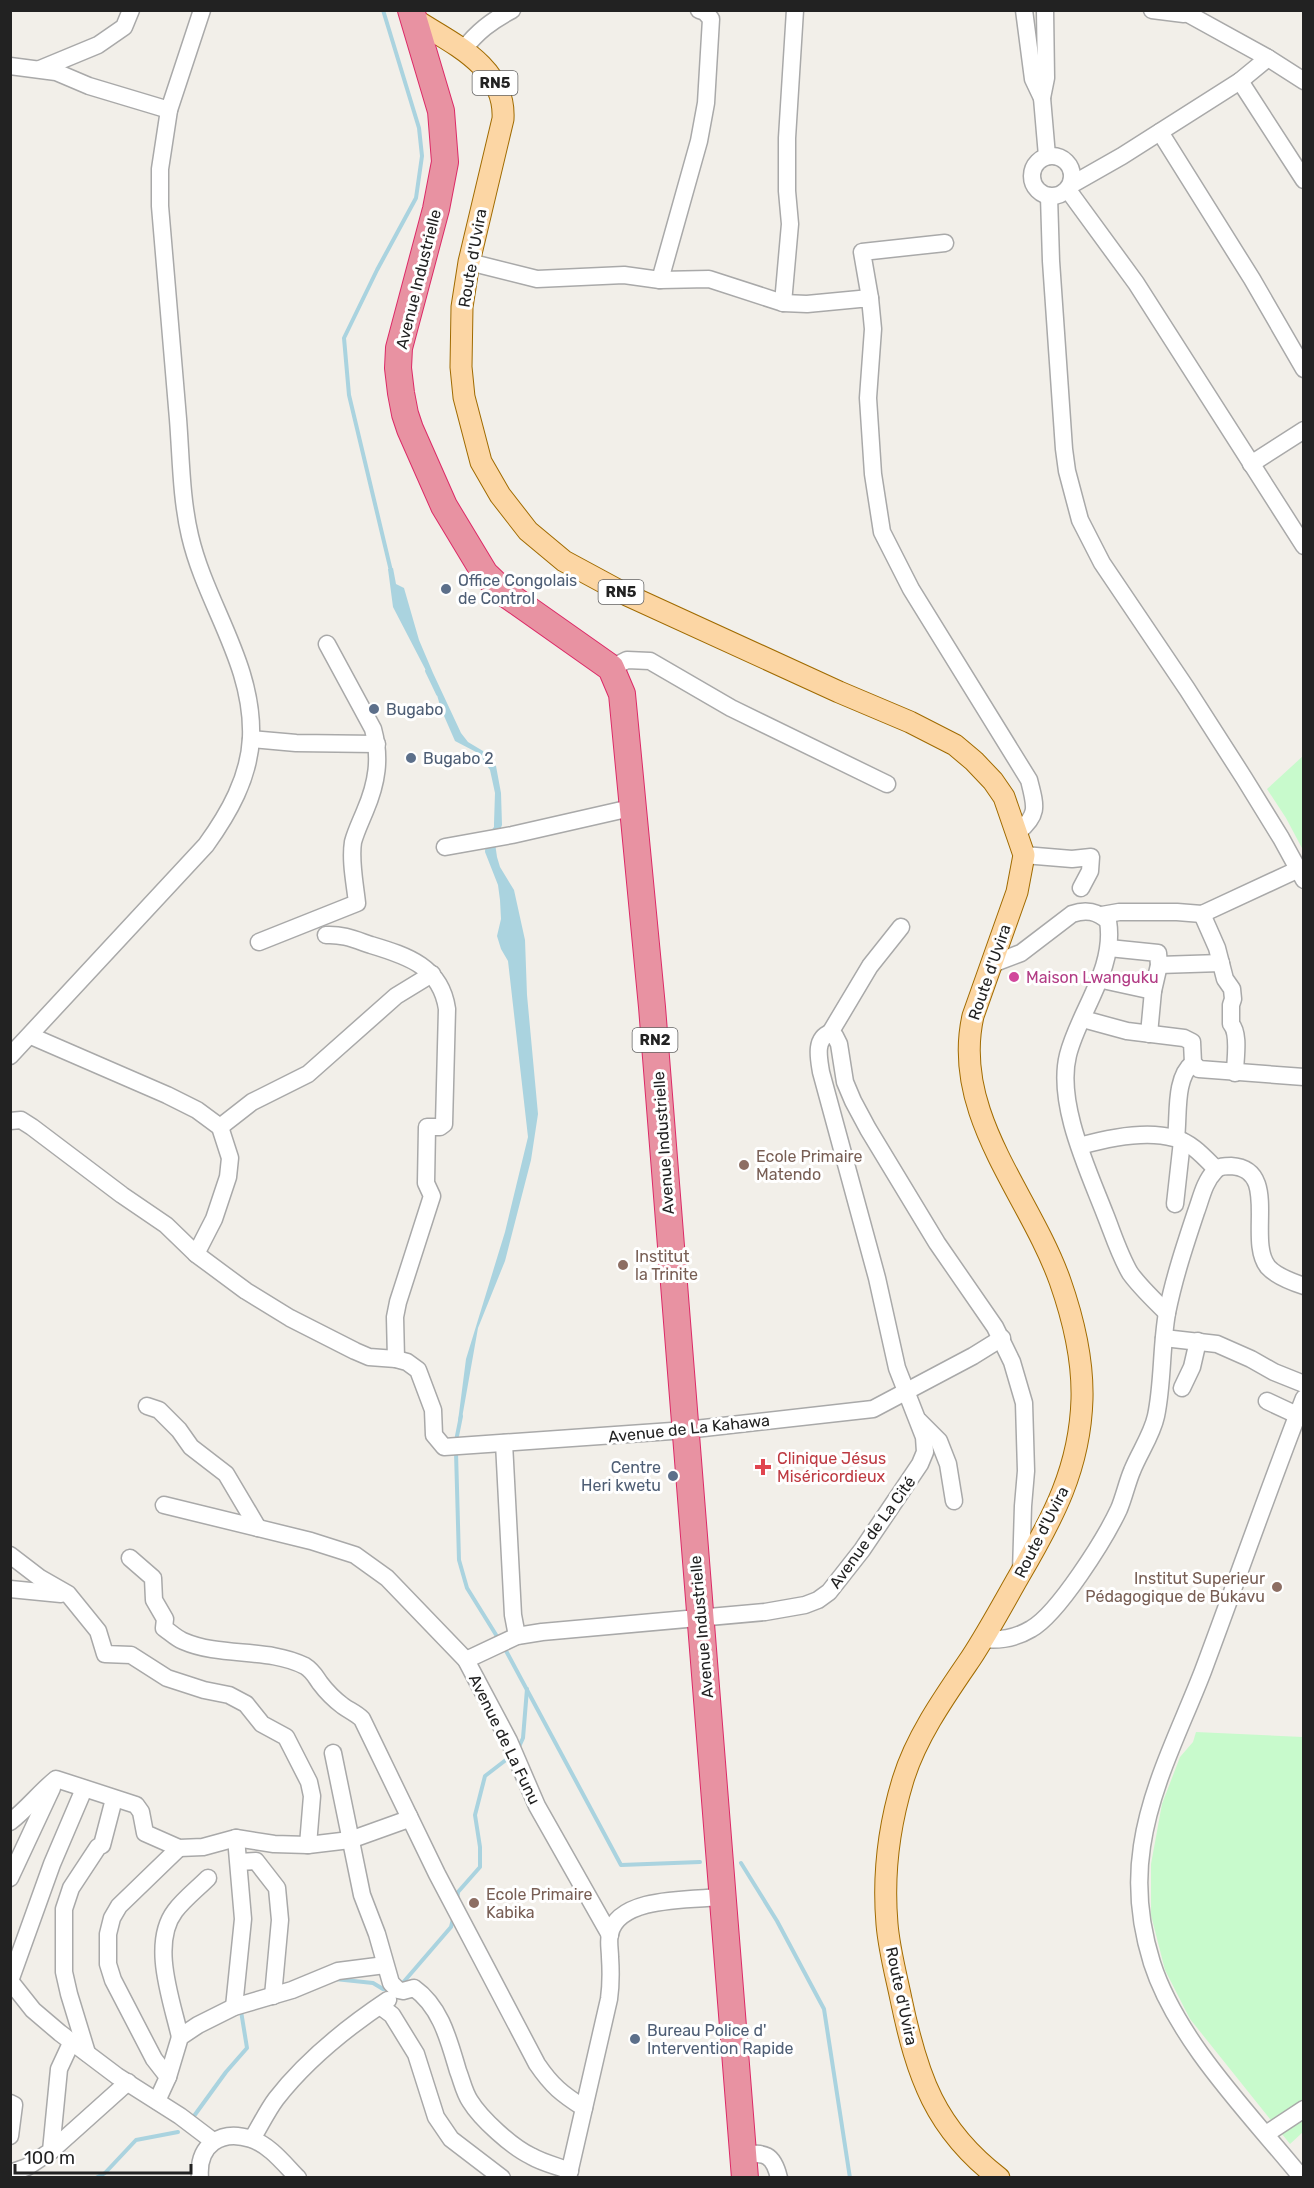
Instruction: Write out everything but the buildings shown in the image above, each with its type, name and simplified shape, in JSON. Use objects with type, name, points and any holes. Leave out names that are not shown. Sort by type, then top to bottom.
[{"type":"highway","name":"Avenue Industrielle","points":[[412,15],[441,111],[445,162],[436,209],[399,348],[398,368],[405,414],[444,506],[485,574],[506,594],[611,668],[622,694],[634,807],[686,1430],[737,2061],[743,2166]]},
{"type":"main road","name":"Route d'Uvira","points":[[412,15],[463,50],[487,70],[495,82],[503,107],[469,262],[462,307],[461,367],[464,397],[482,462],[500,495],[528,531],[564,561],[627,595],[910,722],[955,746],[974,761],[1004,797],[1023,855],[1017,892],[973,1016],[968,1035],[968,1054],[975,1101],[988,1135],[1060,1280],[1076,1336],[1082,1391],[1081,1420],[1077,1450],[1067,1481],[1039,1544],[926,1731],[903,1778],[890,1835],[886,1906],[887,1928],[910,2040],[927,2091],[960,2144],[999,2178]]},
{"type":"street","points":[[40,69],[98,45],[123,27],[131,10]]},
{"type":"street","points":[[10,1056],[206,845],[226,817],[240,787],[247,764],[251,739],[250,703],[243,672],[201,570],[187,519],[160,206],[160,169],[169,110],[202,10]]},
{"type":"street","points":[[463,50],[492,20],[512,10]]},
{"type":"street","points":[[660,280],[699,141],[706,103],[711,19],[705,12],[699,10]]},
{"type":"street","points":[[783,303],[790,224],[787,191],[787,138],[795,10]]},
{"type":"street","points":[[1024,10],[1033,79],[1042,98]]},
{"type":"street","points":[[1045,10],[1047,78],[1042,98],[1047,156]]},
{"type":"street","points":[[1152,10],[1182,12],[1268,58],[1304,81]]},
{"type":"street","points":[[1268,58],[1240,81],[1069,188],[1058,196],[1049,196],[1038,191],[1032,178],[1036,164],[1047,156],[1066,161],[1073,172],[1069,188],[1136,283],[1304,546]]},
{"type":"street","points":[[10,66],[56,72],[89,86],[169,110]]},
{"type":"street","points":[[1240,81],[1304,180]]},
{"type":"street","points":[[1160,132],[1252,279],[1304,369]]},
{"type":"street","points":[[1049,196],[1051,261],[1064,449],[1067,471],[1080,520],[1102,563],[1187,688],[1301,875],[1202,914],[1119,912],[1102,915]]},
{"type":"street","points":[[945,243],[862,252],[873,328],[868,398],[873,474],[882,532],[910,589],[1029,780],[1034,806],[1031,821],[1017,833]]},
{"type":"street","points":[[469,262],[537,279],[624,275],[660,280],[709,279],[783,303],[807,304],[870,298]]},
{"type":"street","points":[[1251,464],[1304,430]]},
{"type":"street","points":[[260,942],[357,903],[352,845],[376,782],[379,761],[378,744],[373,729],[327,644]]},
{"type":"street","points":[[611,668],[627,660],[650,661],[731,708],[887,784]]},
{"type":"street","points":[[251,739],[296,743],[378,744]]},
{"type":"street","points":[[445,847],[512,835],[634,807]]},
{"type":"street","points":[[1023,855],[1072,859],[1091,857],[1090,871],[1081,888]]},
{"type":"street","points":[[992,964],[1021,953],[1072,914],[1082,910],[1102,915],[1108,921],[1109,948],[1068,1057],[1066,1076],[1072,1121],[1124,1261],[1131,1275],[1167,1313]]},
{"type":"street","points":[[1202,914],[1217,948],[1226,979],[1232,989],[1231,1024],[1236,1033],[1235,1073]]},
{"type":"street","name":"Avenue de La Cité","points":[[466,1660],[506,1641],[542,1632],[787,1609],[818,1600],[829,1592],[862,1551],[920,1464],[925,1452],[924,1437],[897,1368],[874,1267],[821,1072],[818,1050],[821,1040],[830,1033],[870,966],[901,927]]},
{"type":"street","points":[[10,1121],[21,1120],[32,1127],[166,1225],[196,1254],[246,1291],[290,1318],[356,1352],[369,1357],[396,1359],[395,1317],[398,1302],[432,1196],[426,1183],[427,1127],[440,1127],[444,1124],[447,1010],[444,994],[432,974],[411,959],[392,950],[339,934],[326,935]]},
{"type":"street","points":[[1109,948],[1158,953],[1159,965],[1153,991],[1149,1034]]},
{"type":"street","points":[[1159,965],[1221,963]]},
{"type":"street","points":[[219,1127],[252,1102],[308,1074],[396,996],[432,974]]},
{"type":"street","points":[[1098,980],[1153,991]]},
{"type":"street","points":[[1083,1019],[1127,1031],[1179,1036],[1192,1042],[1193,1062],[1199,1069],[1304,1077]]},
{"type":"street","points":[[830,1033],[835,1036],[839,1044],[845,1082],[852,1101],[937,1243],[1002,1338],[1012,1362],[1023,1403],[1026,1471],[1021,1573]]},
{"type":"street","points":[[31,1036],[167,1095],[197,1110],[219,1127],[230,1158],[228,1177],[214,1219],[196,1254]]},
{"type":"street","points":[[1175,1204],[1181,1082],[1186,1068],[1193,1062]]},
{"type":"street","points":[[1080,1146],[1117,1138],[1151,1135],[1179,1140],[1196,1149],[1216,1169]]},
{"type":"street","points":[[983,1639],[998,1640],[1014,1637],[1032,1629],[1047,1618],[1065,1595],[1112,1523],[1156,1418],[1167,1313],[1182,1255],[1207,1182],[1216,1169],[1234,1166],[1248,1170],[1255,1179],[1265,1261],[1268,1267],[1279,1275],[1304,1286]]},
{"type":"street","name":"Avenue de La Kahawa","points":[[396,1359],[407,1362],[418,1370],[433,1410],[434,1435],[444,1448],[686,1430],[873,1408],[905,1393],[1002,1338]]},
{"type":"street","points":[[1164,1338],[1217,1344],[1304,1384]]},
{"type":"street","points":[[1182,1388],[1192,1367],[1198,1341]]},
{"type":"street","points":[[1302,2178],[1214,2070],[1179,2022],[1165,1996],[1152,1965],[1142,1930],[1139,1874],[1151,1803],[1304,1398]]},
{"type":"street","points":[[1267,1401],[1297,1415]]},
{"type":"street","points":[[147,1406],[159,1410],[179,1430],[191,1447],[226,1474],[258,1528]]},
{"type":"street","points":[[918,1420],[939,1441],[948,1464],[954,1501]]},
{"type":"street","points":[[504,1443],[513,1615],[506,1641]]},
{"type":"street","name":"Avenue de La Funu","points":[[164,1505],[311,1541],[356,1555],[387,1578],[466,1660],[509,1741],[537,1806],[610,1935]]},
{"type":"street","points":[[10,1555],[40,1578],[68,1594],[98,1631],[105,1654],[132,1655],[167,1678],[229,1695],[246,1704],[262,1724],[286,1737],[309,1782],[312,1796],[308,1845]]},
{"type":"street","points":[[130,1558],[153,1578],[154,1600],[165,1619],[164,1628],[181,1641],[209,1649],[260,1653],[290,1660],[315,1673],[320,1682],[343,1706],[362,1719],[455,1909],[537,2064],[552,2086],[584,2108]]},
{"type":"street","points":[[10,1589],[68,1594]]},
{"type":"street","points":[[333,1753],[362,1895],[377,1934],[385,1965],[397,1988]]},
{"type":"street","points":[[56,1779],[136,1805],[141,1812],[145,1833],[179,1848],[203,1847],[236,1838],[274,1844],[308,1845],[350,1840],[403,1821],[409,1816]]},
{"type":"street","points":[[10,1822],[26,1810],[48,1784],[56,1779]]},
{"type":"street","points":[[10,1878],[56,1779]]},
{"type":"street","points":[[84,1789],[52,1864],[10,1981],[33,2010],[87,2053],[213,2141]]},
{"type":"street","points":[[87,2053],[64,1972],[64,1909],[71,1888],[98,1847],[102,1845],[114,1799]]},
{"type":"street","points":[[234,2007],[243,1919],[236,1838]]},
{"type":"street","points":[[168,2077],[154,2059],[113,1980],[107,1955],[108,1934],[112,1918],[119,1906],[179,1848]]},
{"type":"street","points":[[239,1862],[256,1861],[277,1888],[280,1920],[273,1996]]},
{"type":"street","points":[[157,2101],[168,2077],[180,2037],[164,1967],[164,1931],[175,1911],[208,1878]]},
{"type":"street","points":[[252,2139],[275,2100],[315,2056],[380,2006],[397,1988],[414,1988],[425,1995],[436,2012],[451,2046],[470,2102],[506,2138],[531,2156],[569,2174],[609,1999],[610,1935],[616,1920],[625,1912],[641,1905],[722,1897]]},
{"type":"street","points":[[180,2037],[234,2007],[273,1996],[338,1971],[385,1965]]},
{"type":"street","points":[[380,2006],[392,2015],[416,2054],[436,2117],[450,2139],[502,2178]]},
{"type":"street","points":[[51,2151],[59,2069],[72,2041]]},
{"type":"street","points":[[10,2173],[27,2167],[51,2151],[128,2082]]},
{"type":"street","points":[[10,2103],[14,2105],[15,2110],[10,2136]]},
{"type":"street","points":[[1266,2134],[1304,2109]]},
{"type":"street","points":[[200,2178],[200,2163],[205,2150],[213,2141],[234,2136],[252,2139],[268,2149],[298,2178]]},
{"type":"street","points":[[743,2166],[765,2155],[772,2159],[779,2178]]},
{"type":"green space","points":[[1303,756],[1303,850],[1267,789]]},
{"type":"green space","points":[[1196,1732],[1303,1737],[1303,2132],[1290,2144],[1190,2019],[1165,1970],[1151,1915],[1151,1864],[1162,1804],[1180,1757],[1193,1742]]},
{"type":"water","points":[[393,568],[396,584],[404,588],[419,640],[461,733],[468,742],[483,751],[491,763],[496,766],[501,793],[502,825],[495,843],[497,857],[500,867],[514,890],[525,940],[527,995],[538,1114],[531,1160],[505,1261],[478,1328],[462,1418],[458,1421],[466,1359],[505,1232],[528,1137],[508,961],[497,936],[501,919],[498,885],[485,852],[486,837],[494,827],[495,793],[490,770],[478,753],[455,741],[441,709],[435,688],[393,607],[388,569]]},
{"type":"waterway","points":[[383,10],[419,128],[422,156],[416,198],[344,338],[349,395],[391,571]]},
{"type":"waterway","points":[[427,671],[438,694]]},
{"type":"waterway","points":[[456,1441],[461,1416]]},
{"type":"waterway","points":[[456,1452],[459,1560],[467,1588],[498,1638]]},
{"type":"waterway","points":[[504,1647],[621,1865],[700,1862]]},
{"type":"waterway","points":[[518,1749],[523,1738],[527,1689]]},
{"type":"waterway","points":[[457,1900],[458,1892],[480,1867],[480,1847],[475,1815],[485,1776],[511,1756]]},
{"type":"waterway","points":[[741,1863],[777,1921],[824,2009],[850,2178]]},
{"type":"waterway","points":[[401,1985],[451,1927],[453,1919]]},
{"type":"waterway","points":[[335,1979],[373,1983],[383,1989],[389,1989]]},
{"type":"waterway","points":[[194,2116],[226,2072],[247,2048],[241,2011],[243,2011]]},
{"type":"waterway","points":[[96,2178],[105,2173],[136,2140],[178,2132]]},
{"type":"place","name":"Office Congolais de Control","points":[[446,589]]},
{"type":"place","name":"Bugabo","points":[[374,709]]},
{"type":"place","name":"Bugabo 2","points":[[411,758]]},
{"type":"place","name":"Maison Lwanguku","points":[[1014,977]]},
{"type":"place","name":"Ecole Primaire Matendo","points":[[744,1165]]},
{"type":"place","name":"Institut la Trinite","points":[[623,1265]]},
{"type":"place","name":"Clinique Jésus Miséricordieux","points":[[763,1467]]},
{"type":"place","name":"Centre Heri kwetu","points":[[673,1476]]},
{"type":"place","name":"Institut Superieur Pédagogique de Bukavu","points":[[1277,1587]]},
{"type":"place","name":"Ecole Primaire Kabika","points":[[474,1903]]},
{"type":"place","name":"Bureau Police d' Intervention Rapide","points":[[635,2039]]}]
